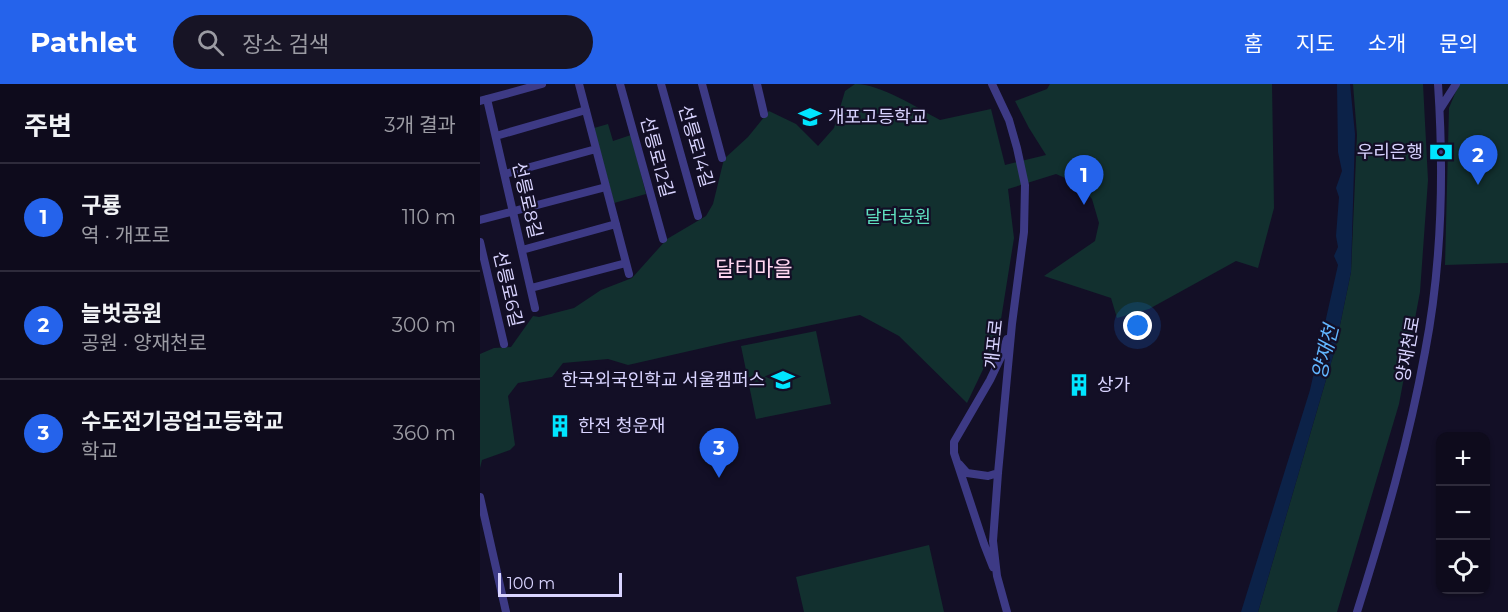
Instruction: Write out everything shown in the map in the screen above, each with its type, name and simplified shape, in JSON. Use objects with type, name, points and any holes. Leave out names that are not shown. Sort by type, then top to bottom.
[{"type":"street","points":[[484,100],[542,84]]},
{"type":"street","points":[[579,84],[629,274]]},
{"type":"street","name":"선릉로12길","points":[[620,84],[663,239]]},
{"type":"street","name":"선릉로14길","points":[[662,84],[698,216]]},
{"type":"street","points":[[702,84],[722,158]]},
{"type":"street","points":[[757,84],[765,114]]},
{"type":"street","name":"개포로","points":[[992,84],[1009,120],[1025,185],[1024,232],[1012,324],[993,541],[997,576],[1007,612]]},
{"type":"street","name":"양재천로","points":[[1357,612],[1387,514],[1426,350],[1438,245],[1441,124],[1438,84]]},
{"type":"street","points":[[1440,109],[1456,84]]},
{"type":"street","name":"선릉로8길","points":[[484,100],[496,135],[535,308]]},
{"type":"street","points":[[496,135],[586,110]]},
{"type":"street","points":[[505,174],[596,149]]},
{"type":"street","points":[[480,220],[606,187]]},
{"type":"street","points":[[522,250],[616,224]]},
{"type":"street","name":"선릉로6길","points":[[480,242],[504,344]]},
{"type":"street","points":[[531,288],[626,263]]},
{"type":"street","points":[[997,576],[956,461],[954,442],[990,380],[1001,357],[1012,324]]},
{"type":"street","points":[[956,461],[967,473],[988,476],[998,472]]},
{"type":"street","points":[[480,497],[506,612]]},
{"type":"green space","name":"달터공원","points":[[855,84],[887,92],[940,120],[991,109],[1005,165],[1046,155],[1015,101],[1047,89],[1050,84],[1272,84],[1274,208],[1258,268],[1236,261],[1149,309],[1117,318],[1111,298],[1044,276],[1095,241],[1099,223],[1092,199],[1079,184],[1056,174],[1008,189],[1014,238],[998,338],[967,403],[899,336],[860,315],[628,365],[608,359],[563,363],[552,377],[518,383],[508,396],[515,445],[510,450],[482,460],[480,468],[480,354],[494,348],[511,347],[533,316],[539,317],[574,308],[601,290],[632,278],[667,239],[706,216],[713,204],[724,159],[748,137],[769,111],[796,124],[818,146],[834,128],[845,91]]},
{"type":"green space","points":[[1353,84],[1423,84],[1428,180],[1420,292],[1399,404],[1337,612],[1258,612],[1335,349],[1351,272],[1357,135]]},
{"type":"green space","points":[[1459,84],[1508,84],[1508,263],[1445,265],[1449,108]]},
{"type":"green space","points":[[608,124],[613,141],[631,135],[646,194],[614,203],[594,128]]},
{"type":"green space","points":[[816,331],[831,404],[756,419],[741,346]]},
{"type":"green space","points":[[929,545],[944,612],[804,612],[796,577]]},
{"type":"water","name":"양재천","points":[[1337,84],[1350,84],[1355,134],[1351,272],[1335,349],[1258,612],[1241,612],[1310,390],[1338,265],[1334,256],[1338,247],[1336,236],[1339,197],[1336,188],[1342,171],[1338,152]]},
{"type":"place","name":"개포고등학교","points":[[810,117]]},
{"type":"place","name":"우리은행","points":[[1441,152]]},
{"type":"place","name":"늘벗공원","points":[[1478,185]]},
{"type":"place","name":"구룡","points":[[1084,205]]},
{"type":"place","name":"한국외국인학교 서울캠퍼스","points":[[783,380]]},
{"type":"place","name":"상가","points":[[1079,385]]},
{"type":"place","name":"한전 청운재","points":[[560,426]]},
{"type":"place","name":"수도전기공업고등학교","points":[[719,478]]},
{"type":"district","name":"달터마을","points":[[754,269]]}]
